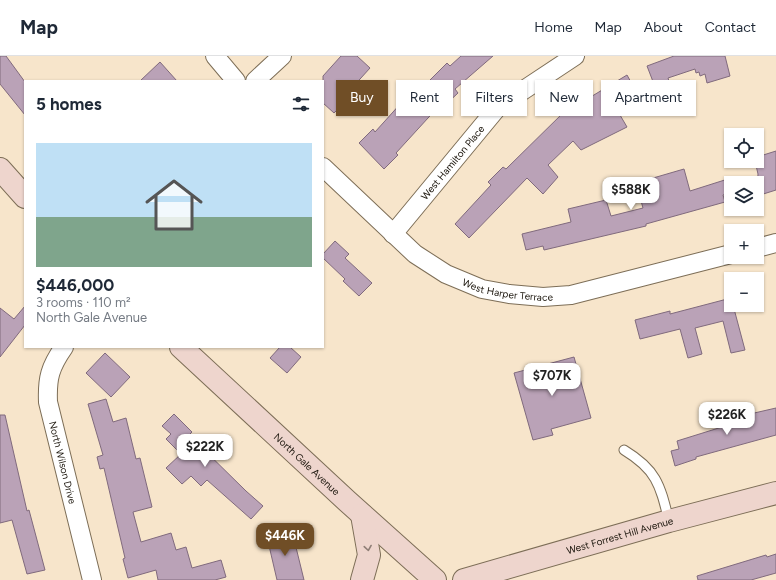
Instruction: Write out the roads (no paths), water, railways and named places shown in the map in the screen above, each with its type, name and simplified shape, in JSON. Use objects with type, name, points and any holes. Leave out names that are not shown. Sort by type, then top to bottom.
[{"type":"main road","points":[[0,169],[24,196]]},
{"type":"main road","name":"North Gale Avenue","points":[[182,348],[362,516],[434,580]]},
{"type":"main road","name":"West Forrest Hill Avenue","points":[[464,580],[669,521],[776,493]]},
{"type":"main road","points":[[362,516],[369,555],[362,580]]},
{"type":"main road","points":[[510,580],[525,562]]},
{"type":"street","points":[[215,56],[235,80]]},
{"type":"street","points":[[256,80],[282,56]]},
{"type":"street","name":"West Hamilton Place","points":[[393,234],[498,107],[575,56]]},
{"type":"street","name":"West Harper Terrace","points":[[324,168],[415,254],[446,274],[482,289],[509,294],[543,297],[571,294],[724,256]]},
{"type":"street","points":[[764,246],[776,243]]},
{"type":"street","name":"North Wilson Drive","points":[[63,348],[53,362],[47,381],[48,402],[92,580]]},
{"type":"lane","points":[[624,450],[649,469],[659,484],[669,521]]}]
